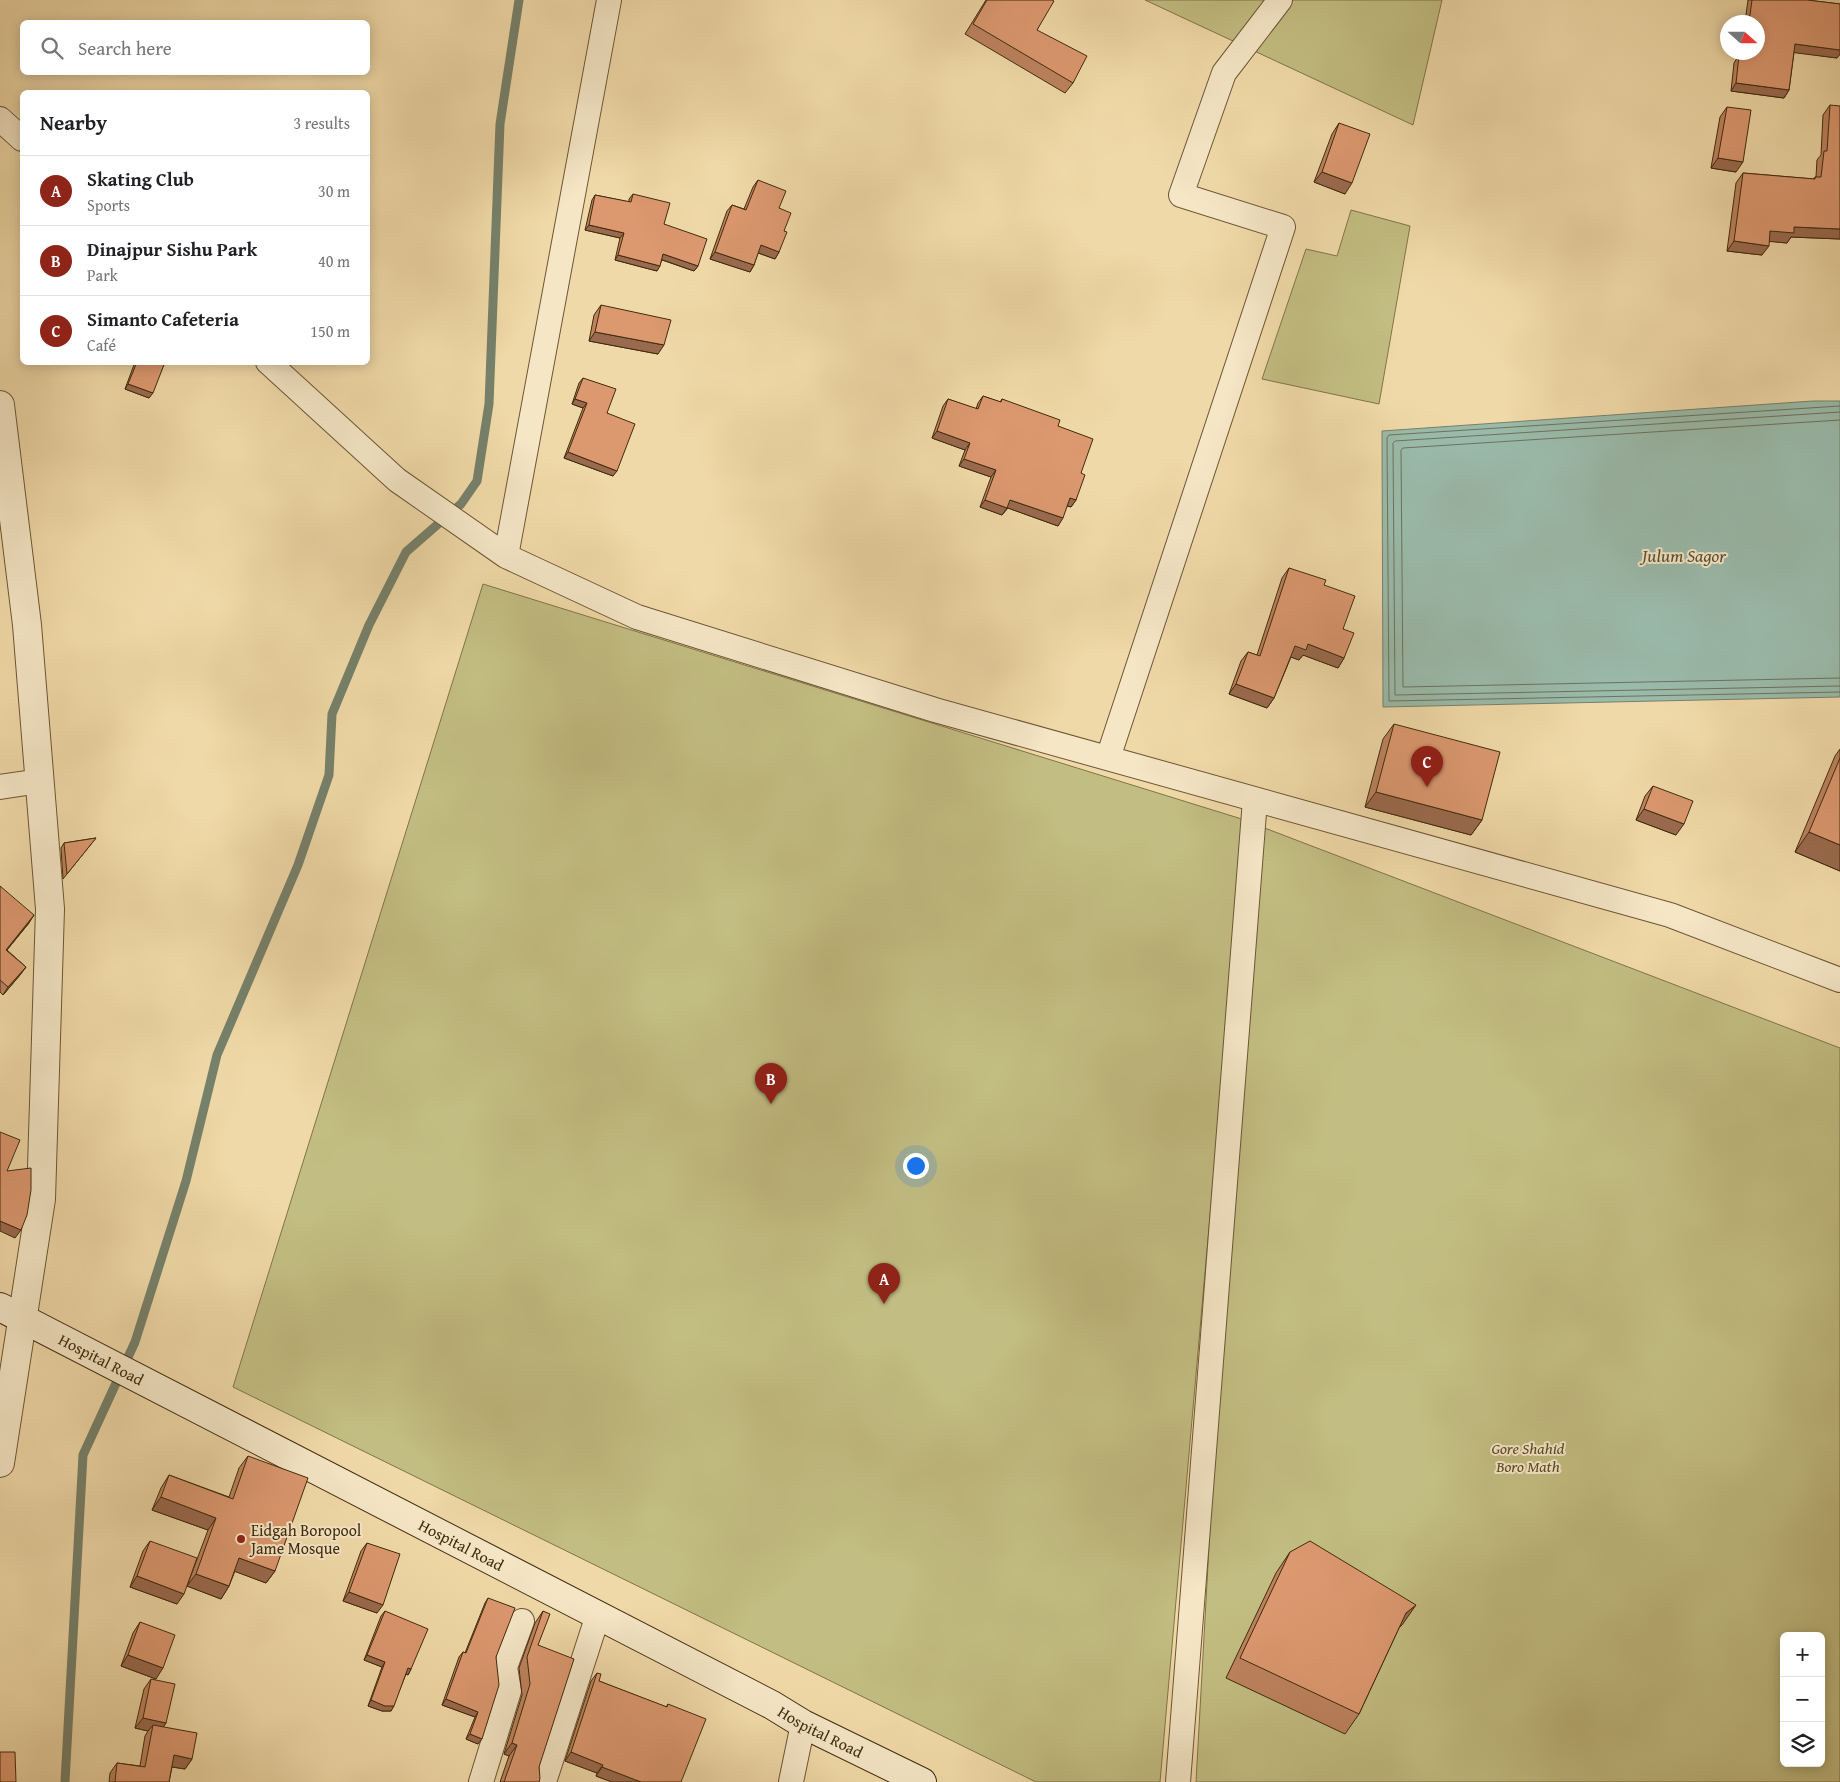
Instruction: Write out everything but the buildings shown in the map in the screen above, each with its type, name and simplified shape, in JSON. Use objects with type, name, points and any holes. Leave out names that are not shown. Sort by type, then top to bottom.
[{"type":"street","points":[[506,556],[609,0]]},
{"type":"street","points":[[1108,758],[1283,227],[1182,195],[1224,73],[1280,0]]},
{"type":"street","points":[[0,119],[20,137]]},
{"type":"street","points":[[271,365],[397,480],[485,542],[506,556],[637,617],[935,710],[1670,915],[1840,980]]},
{"type":"street","points":[[0,405],[27,625],[50,909],[41,1199],[11,1312],[0,1463]]},
{"type":"street","points":[[0,787],[40,781]]},
{"type":"street","points":[[1178,1782],[1255,800]]},
{"type":"street","name":"Hospital Road","points":[[11,1312],[764,1701],[803,1724],[922,1782]]},
{"type":"street","points":[[544,1782],[598,1615]]},
{"type":"street","points":[[481,1782],[509,1691],[506,1667],[522,1621]]},
{"type":"street","points":[[791,1782],[803,1724]]},
{"type":"green space","points":[[1145,0],[1442,0],[1413,125]]},
{"type":"green space","points":[[1351,210],[1410,226],[1379,404],[1262,379],[1306,249],[1337,256]]},
{"type":"green space","points":[[483,584],[1245,820],[1160,1782],[1036,1782],[233,1387]]},
{"type":"green space","name":"Gore Shahid Boro Math","points":[[1249,822],[1840,1048],[1840,1782],[1196,1782]]},
{"type":"water","name":"Julum Sagor","points":[[1813,401],[1840,401],[1840,697],[1383,707],[1382,431]]},
{"type":"waterway","points":[[65,1782],[83,1455],[135,1342],[186,1181],[217,1055],[298,865],[329,775],[332,714],[369,625],[406,552],[461,504],[477,481],[489,404],[500,124],[519,0]]},
{"type":"place","name":"Simanto Cafeteria","points":[[1427,787]]},
{"type":"place","name":"Dinajpur Sishu Park","points":[[771,1104]]},
{"type":"place","name":"Skating Club","points":[[884,1304]]},
{"type":"place","name":"Eidgah Boropool Jame Mosque","points":[[241,1539]]}]
